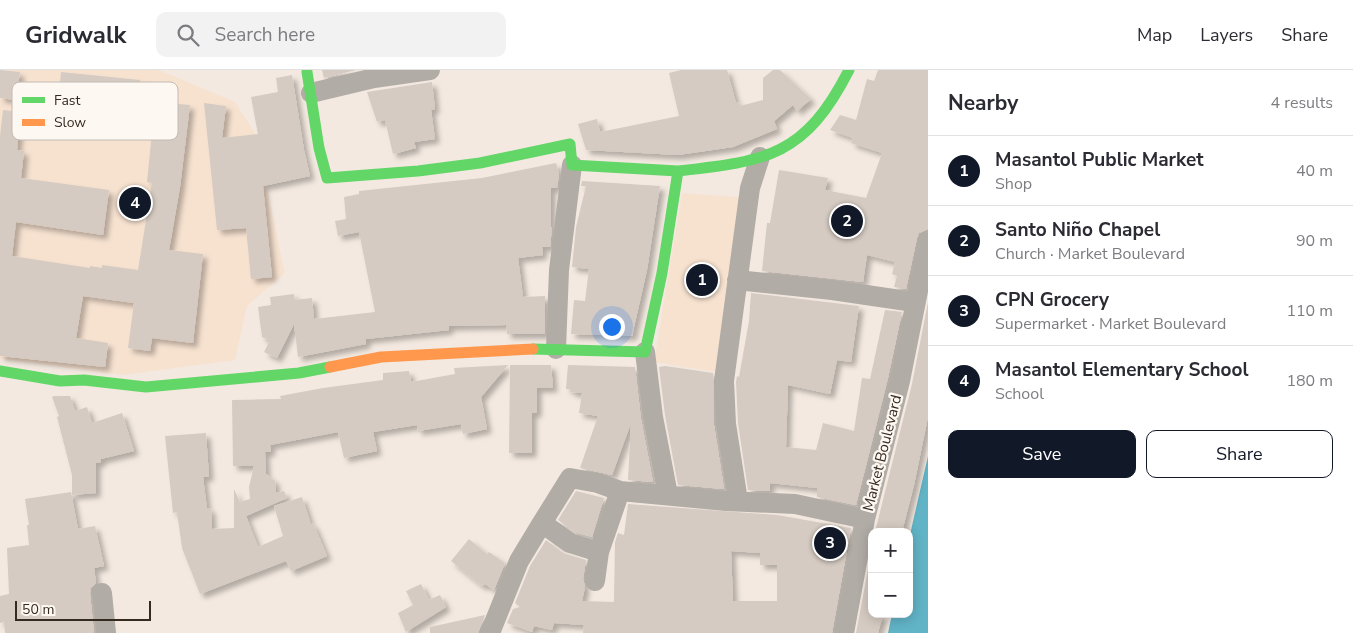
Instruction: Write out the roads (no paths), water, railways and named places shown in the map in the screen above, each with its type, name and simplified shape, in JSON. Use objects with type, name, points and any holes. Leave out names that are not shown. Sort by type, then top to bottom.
[{"type":"main road","points":[[307,72],[319,148],[327,178],[418,171],[480,163],[570,144],[572,165],[678,172],[760,157],[788,147],[801,138],[823,111],[849,70]]},
{"type":"main road","points":[[0,371],[60,381],[84,380],[146,387],[299,374],[381,357],[493,350],[556,349],[645,352],[662,272],[678,172]]},
{"type":"street","points":[[311,93],[374,78],[430,70]]},
{"type":"street","points":[[738,501],[726,424],[724,381],[750,188],[760,157]]},
{"type":"street","points":[[556,349],[560,270],[572,165]]},
{"type":"street","name":"Market Boulevard","points":[[844,633],[865,519],[900,381],[914,302],[928,241]]},
{"type":"street","points":[[738,280],[832,290],[914,302]]},
{"type":"street","points":[[645,352],[653,417],[668,495]]},
{"type":"street","points":[[490,633],[519,561],[570,478],[620,491],[795,504],[865,519]]},
{"type":"street","points":[[595,581],[599,552],[620,491]]},
{"type":"street","points":[[542,523],[570,542],[599,552]]},
{"type":"street","points":[[102,592],[106,633]]},
{"type":"water","points":[[928,456],[928,633],[888,633],[891,618],[913,618],[912,528]]},
{"type":"place","name":"Masantol Elementary School","points":[[135,203]]},
{"type":"place","name":"Santo Niño Chapel","points":[[847,221]]},
{"type":"place","name":"Masantol Public Market","points":[[702,280]]},
{"type":"place","name":"CPN Grocery","points":[[830,543]]}]
